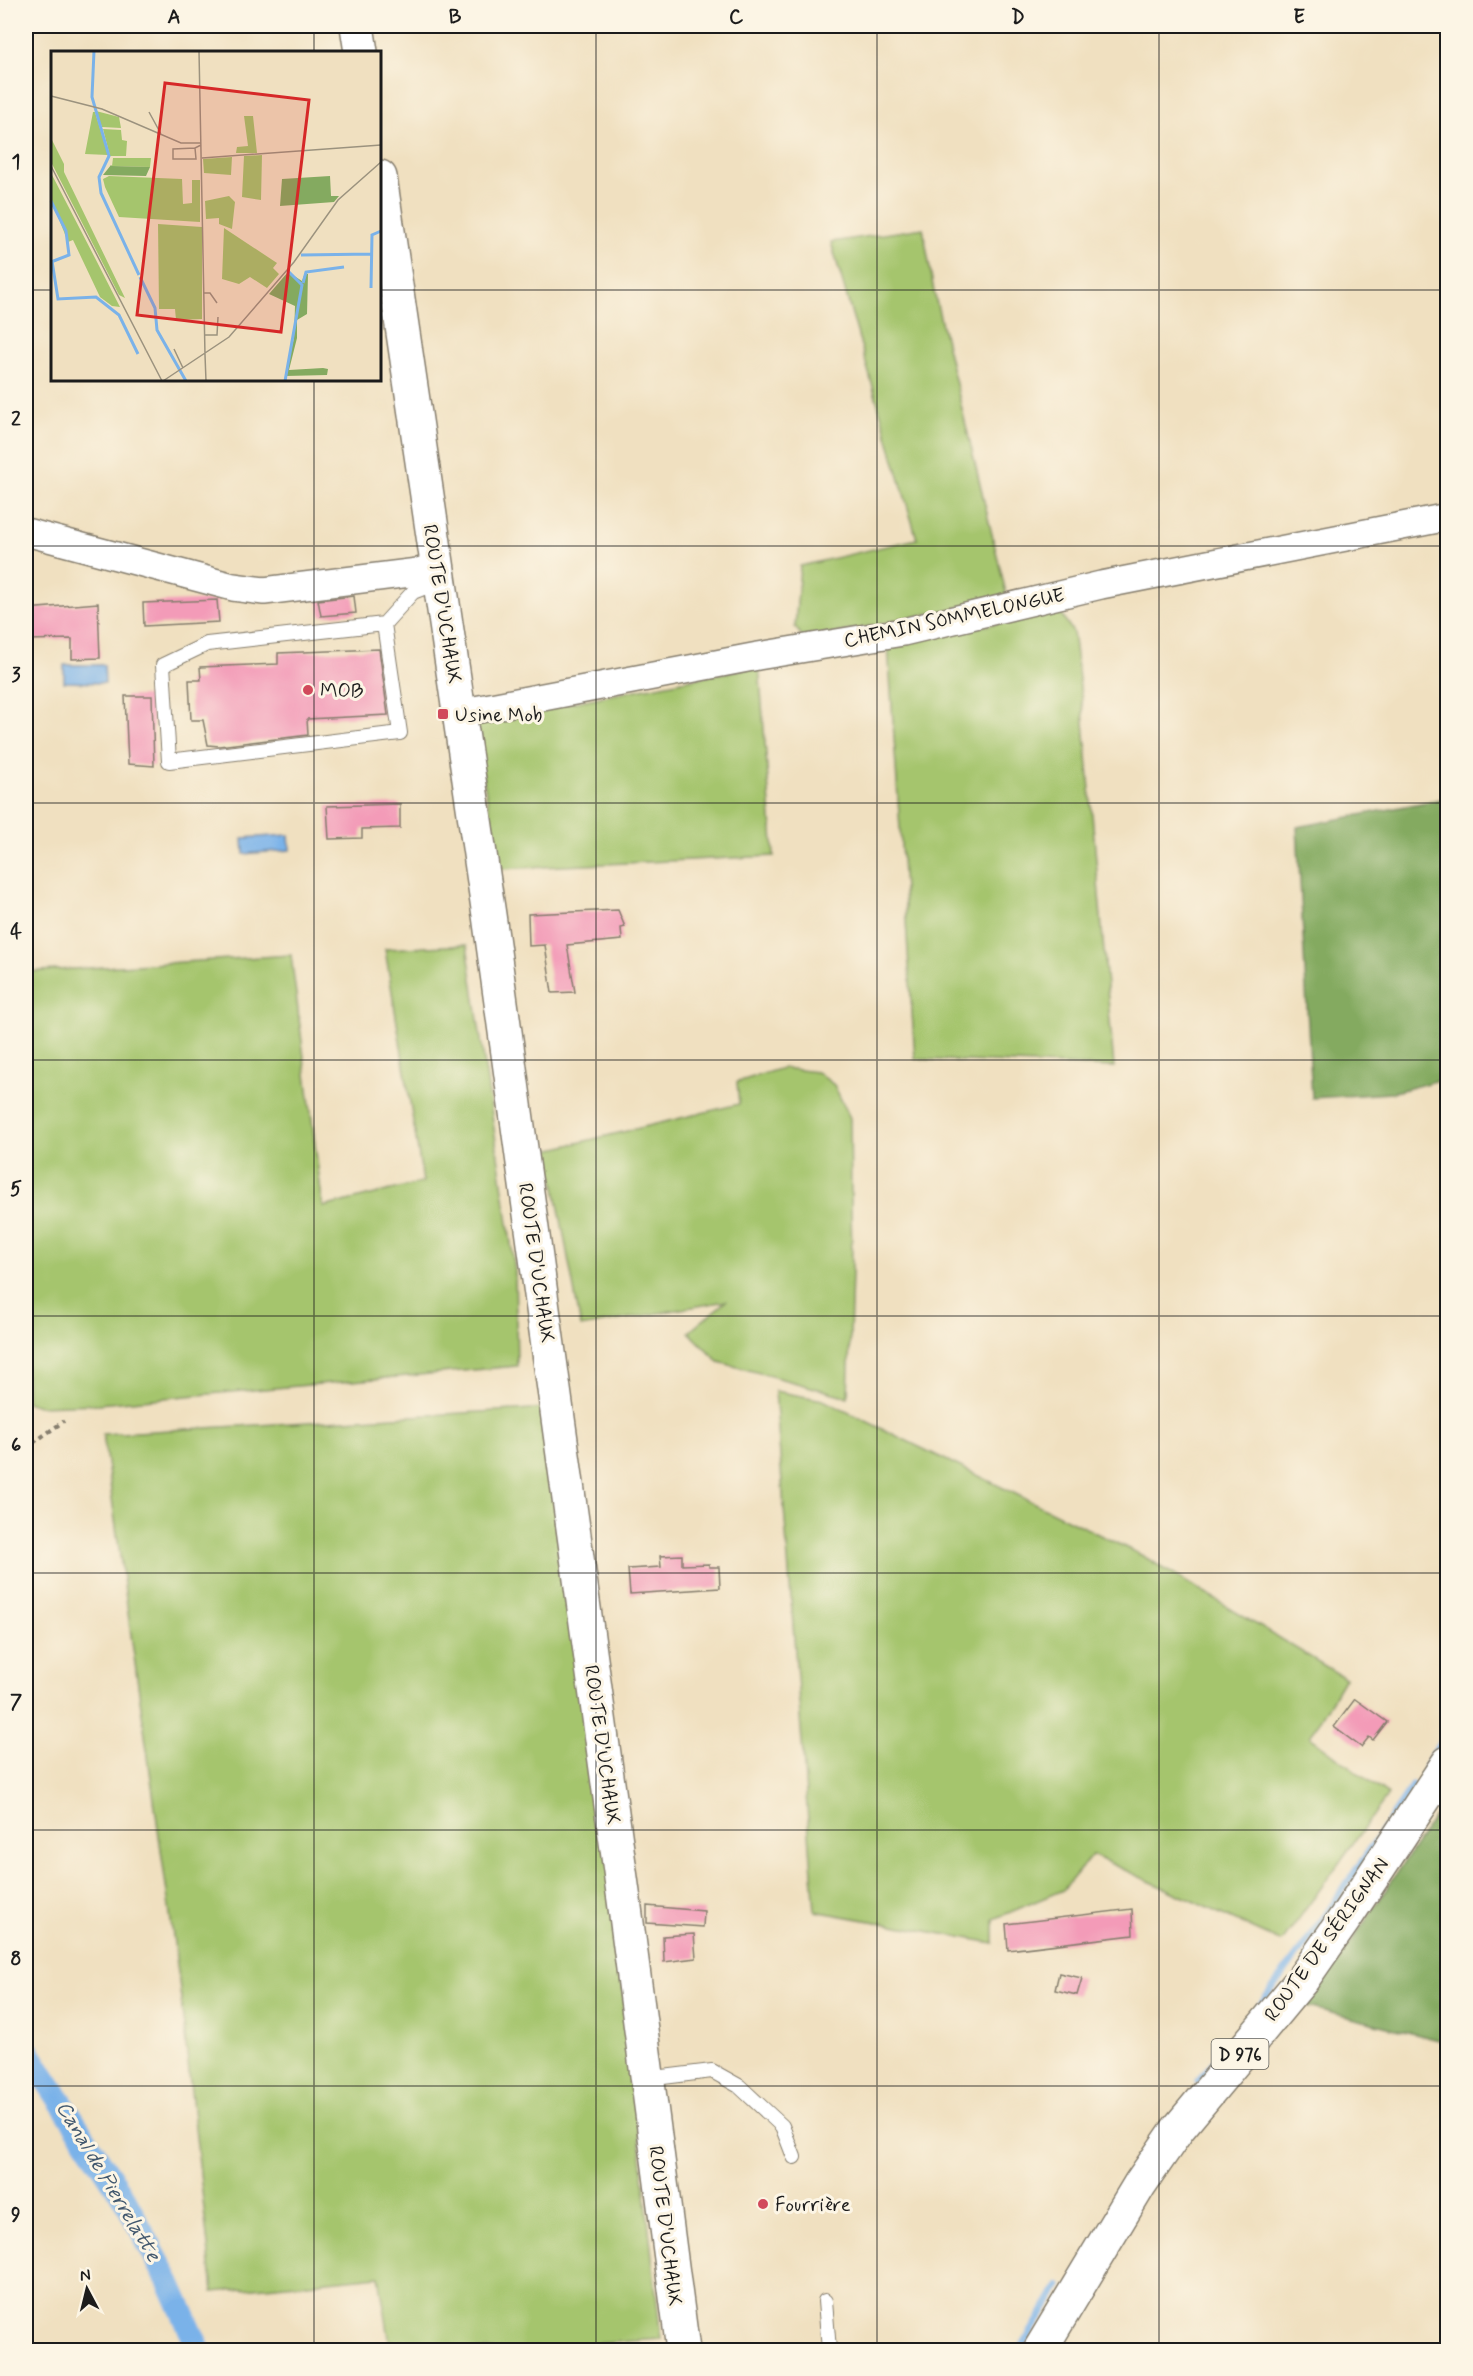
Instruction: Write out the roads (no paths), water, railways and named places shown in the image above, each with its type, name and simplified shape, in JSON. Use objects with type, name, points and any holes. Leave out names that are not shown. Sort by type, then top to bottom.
[{"type":"main road","points":[[357,26],[361,51]]},
{"type":"main road","name":"ROUTE D'UCHAUX","points":[[381,184],[459,712],[558,1416],[683,2350]]},
{"type":"main road","name":"ROUTE DE SÉRIGNAN","points":[[1040,2350],[1140,2184],[1165,2147],[1302,1980],[1448,1763]]},
{"type":"street","name":"CHEMIN SOMMELONGUE","points":[[459,712],[758,656],[903,632],[1101,585],[1448,517]]},
{"type":"street","points":[[26,532],[233,587],[264,591],[418,572],[438,574]]},
{"type":"lane","points":[[384,624],[400,734],[169,761],[163,664],[207,644],[384,624],[413,592],[438,574]]},
{"type":"lane","points":[[647,2079],[712,2071],[739,2086],[783,2126],[794,2157]]},
{"type":"lane","points":[[825,2301],[830,2350]]},
{"type":"water","points":[[64,665],[104,665],[105,683],[64,682]]},
{"type":"water","points":[[289,835],[290,850],[244,854],[243,838]]},
{"type":"waterway","points":[[1426,1767],[1448,1731]]},
{"type":"waterway","points":[[1258,2008],[1319,1925],[1413,1786]]},
{"type":"waterway","name":"Canal de Pierrelatte","points":[[26,2049],[124,2198],[170,2284],[199,2350]]},
{"type":"waterway","points":[[1198,2081],[1218,2057]]},
{"type":"waterway","points":[[1020,2350],[1059,2286]]},
{"type":"place","name":"MOB","points":[[308,690]]},
{"type":"place","name":"Usine Mob","points":[[443,714]]},
{"type":"place","name":"Fourrière","points":[[763,2204]]}]
